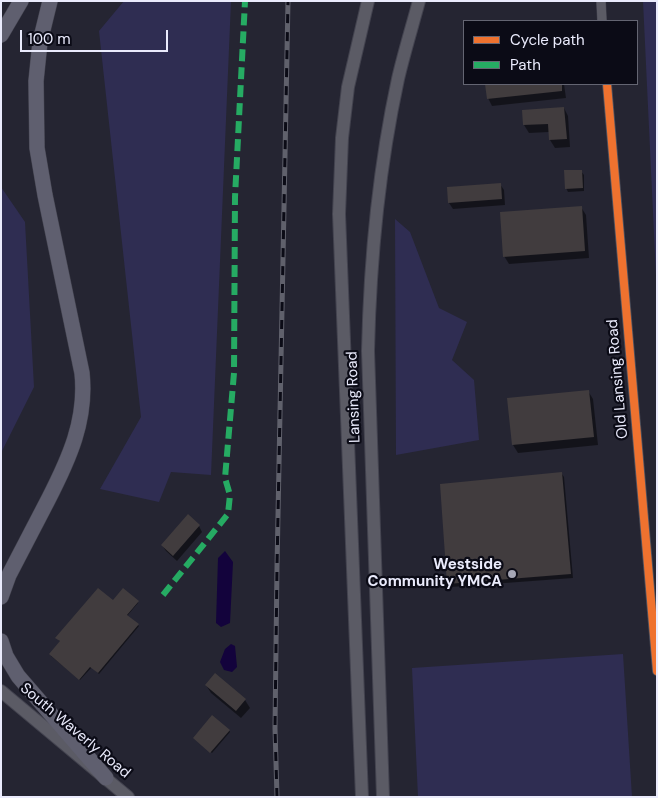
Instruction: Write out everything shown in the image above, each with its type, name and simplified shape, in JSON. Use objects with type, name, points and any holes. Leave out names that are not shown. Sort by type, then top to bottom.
[{"type":"highway","points":[[1,35],[21,1]]},
{"type":"highway","points":[[1,597],[9,575],[72,451],[80,424],[84,393],[80,360],[45,195],[37,148],[36,81],[40,42],[50,1]]},
{"type":"highway","points":[[1,641],[6,656],[18,676],[106,778]]},
{"type":"main road","name":"Lansing Road","points":[[362,797],[339,214],[342,138],[347,96],[368,1]]},
{"type":"main road","name":"Lansing Road","points":[[383,797],[369,360],[369,306],[377,222],[389,132],[399,78],[419,1]]},
{"type":"main road","name":"South Waverly Road","points":[[1,691],[128,797]]},
{"type":"street","points":[[601,1],[602,20]]},
{"type":"street","name":"Old Lansing Road","points":[[607,85],[652,583],[657,672]]},
{"type":"shaded area","points":[[124,1],[231,1],[211,475],[171,472],[159,502],[100,489],[141,417],[99,31]]},
{"type":"shaded area","points":[[643,1],[657,1],[657,297]]},
{"type":"shaded area","points":[[1,187],[25,222],[34,387],[1,453]]},
{"type":"shaded area","points":[[395,219],[410,232],[439,308],[467,322],[452,360],[474,380],[479,440],[396,455]]},
{"type":"shaded area","points":[[225,551],[233,562],[230,623],[221,627],[216,623],[218,558]]},
{"type":"shaded area","points":[[231,644],[235,646],[237,667],[232,672],[224,670],[220,662],[225,649]]},
{"type":"shaded area","points":[[623,654],[632,797],[418,797],[412,668]]},
{"type":"building","points":[[485,85],[562,85],[562,91],[487,99]]},
{"type":"building","points":[[564,107],[567,139],[549,140],[548,124],[523,125],[522,110]]},
{"type":"building","points":[[564,170],[582,170],[583,188],[565,189]]},
{"type":"building","points":[[501,183],[502,199],[448,203],[447,187]]},
{"type":"building","points":[[582,206],[585,251],[503,257],[500,212]]},
{"type":"building","points":[[589,390],[594,437],[512,445],[507,398]]},
{"type":"building","points":[[562,472],[571,574],[447,584],[440,484]]},
{"type":"building","points":[[188,514],[200,525],[173,556],[161,545]]},
{"type":"building","points":[[98,588],[113,600],[123,588],[139,601],[127,615],[139,624],[98,673],[90,667],[79,680],[49,654],[60,641],[55,638]]},
{"type":"building","points":[[215,673],[246,699],[236,711],[205,685]]},
{"type":"building","points":[[212,715],[230,730],[210,753],[193,738]]},
{"type":"railway","points":[[277,797],[275,728],[277,567],[288,1]]},
{"type":"marked path","points":[[163,595],[228,514],[230,495],[225,478],[234,373],[235,197],[245,1]]},
{"type":"cycle path","points":[[607,85],[657,671]]},
{"type":"place","name":"Westside Community YMCA","points":[[512,574]]}]
